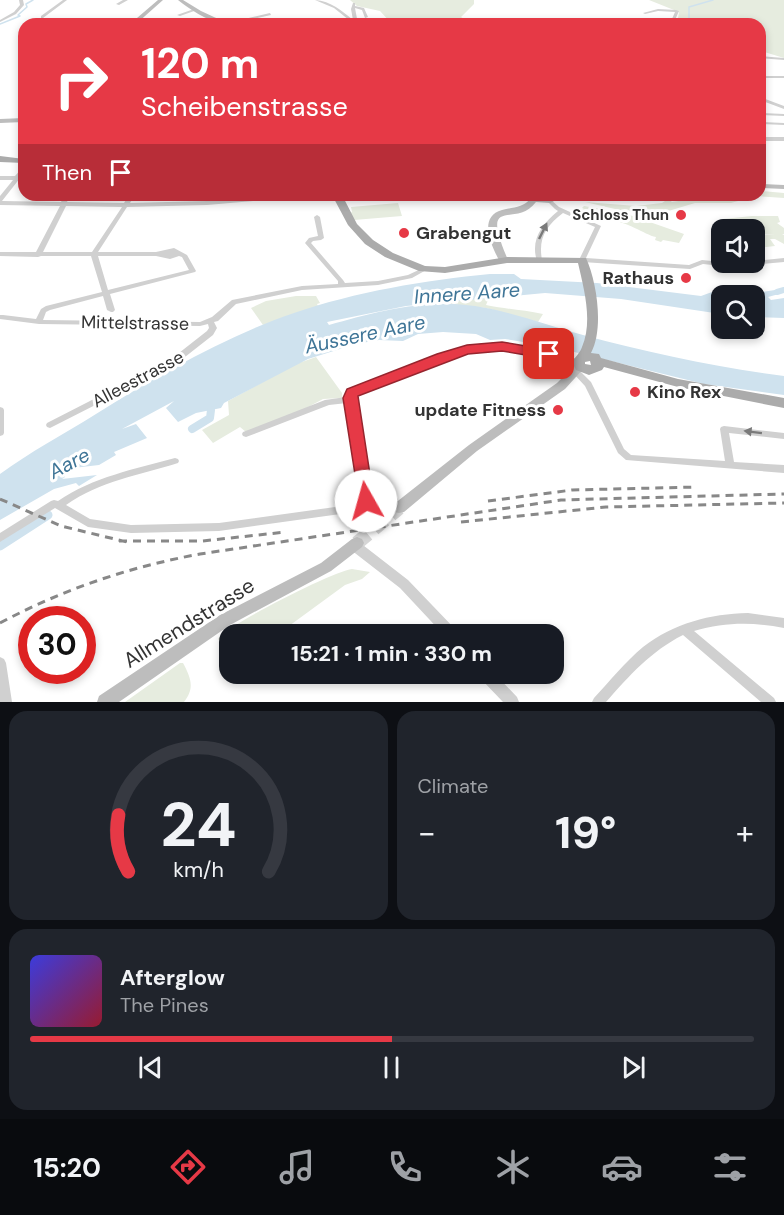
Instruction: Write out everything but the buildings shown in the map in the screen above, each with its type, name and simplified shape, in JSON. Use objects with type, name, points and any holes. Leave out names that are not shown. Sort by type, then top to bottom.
[{"type":"main road","points":[[140,18],[161,0]]},
{"type":"main road","points":[[180,0],[212,18]]},
{"type":"main road","points":[[0,121],[18,120]]},
{"type":"main road","points":[[3,159],[18,162]]},
{"type":"main road","points":[[766,186],[784,186]]},
{"type":"main road","points":[[340,201],[353,225],[369,242],[389,255],[425,269],[452,270],[505,260],[582,260],[589,295],[594,323],[587,364],[561,386],[473,448],[399,508]]},
{"type":"main road","points":[[505,260],[495,229],[498,220],[506,213],[530,205],[532,201]]},
{"type":"main road","points":[[587,364],[784,403]]},
{"type":"main road","name":"Allmendstrasse","points":[[105,702],[219,624],[326,567],[356,545]]},
{"type":"street","points":[[0,21],[21,8],[21,0]]},
{"type":"street","points":[[42,17],[65,0]]},
{"type":"street","points":[[118,4],[126,0]]},
{"type":"street","points":[[317,0],[335,7],[349,18]]},
{"type":"street","points":[[355,18],[354,5],[363,9],[366,17]]},
{"type":"street","points":[[178,15],[195,10]]},
{"type":"street","points":[[645,13],[658,10],[678,12],[674,18]]},
{"type":"street","points":[[252,18],[270,14]]},
{"type":"street","points":[[766,58],[784,59]]},
{"type":"street","points":[[766,77],[784,77]]},
{"type":"street","points":[[766,100],[784,108]]},
{"type":"street","points":[[766,103],[772,103]]},
{"type":"street","points":[[766,114],[784,115]]},
{"type":"street","points":[[766,123],[784,124]]},
{"type":"street","points":[[766,138],[784,139]]},
{"type":"street","points":[[0,178],[17,178]]},
{"type":"street","points":[[0,202],[17,178]]},
{"type":"street","points":[[111,310],[94,254],[128,201]]},
{"type":"street","points":[[0,202],[125,205],[238,201]]},
{"type":"street","points":[[555,201],[563,210],[598,226],[582,260],[690,267],[702,262],[731,265],[784,260]]},
{"type":"street","points":[[38,255],[63,203]]},
{"type":"street","points":[[539,260],[537,249],[540,235],[548,221],[563,210]]},
{"type":"street","points":[[317,218],[321,238],[312,239],[308,243],[341,281],[342,286]]},
{"type":"street","points":[[0,254],[156,254],[170,257],[179,254],[185,256],[193,271],[46,309],[39,322]]},
{"type":"street","name":"Mittelstrasse","points":[[1,315],[39,322],[189,325],[211,322],[231,303],[260,296],[310,287],[342,286],[410,277],[425,269]]},
{"type":"street","name":"Alleestrasse","points":[[50,425],[181,357],[210,333],[213,328],[211,322]]},
{"type":"street","points":[[59,505],[88,523],[131,529],[219,527],[359,508],[365,503],[366,498],[351,394],[442,357],[467,350],[512,347],[587,364],[588,384],[621,451],[628,458],[784,469]]},
{"type":"street","points":[[246,434],[328,402],[351,400]]},
{"type":"street","points":[[0,410],[0,432]]},
{"type":"street","points":[[730,465],[724,429],[784,436]]},
{"type":"street","points":[[0,538],[49,506],[59,505],[82,490],[175,461]]},
{"type":"street","points":[[356,545],[404,584],[442,624]]},
{"type":"street","points":[[598,702],[648,650],[684,629],[705,622],[730,618],[784,623]]},
{"type":"street","points":[[684,629],[770,702]]},
{"type":"street","points":[[0,663],[6,702]]},
{"type":"street","points":[[495,684],[512,702]]},
{"type":"shaded area","points":[[350,0],[474,0],[474,4],[461,17],[463,18],[386,18],[380,11],[357,6]]},
{"type":"shaded area","points":[[649,0],[784,0],[784,58],[766,53],[766,18],[678,18],[679,12]]},
{"type":"shaded area","points":[[766,191],[784,193],[784,198],[766,197]]},
{"type":"shaded area","points":[[738,201],[695,203],[665,212],[651,213],[628,212],[585,202],[636,206],[672,202]]},
{"type":"shaded area","name":"Grabengut","points":[[398,203],[402,216],[354,220],[350,213],[352,212],[351,207]]},
{"type":"shaded area","points":[[584,206],[624,213],[684,234],[679,243],[663,240],[661,242],[655,240],[656,237],[626,224],[606,221],[607,218],[604,216],[581,210]]},
{"type":"shaded area","points":[[778,216],[780,222],[777,223],[784,228],[784,234],[782,234],[784,244],[770,239],[775,246],[765,247],[765,234],[775,234],[765,234],[765,219],[723,219]]},
{"type":"shaded area","points":[[296,296],[316,296],[320,303],[317,304],[318,306],[263,325],[251,308],[266,301]]},
{"type":"shaded area","points":[[489,298],[486,305],[543,314],[538,322],[486,308],[446,304],[454,301]]},
{"type":"shaded area","points":[[316,357],[342,393],[342,398],[323,399],[299,412],[246,432],[240,427],[213,443],[202,430],[229,415],[228,401],[296,364]]},
{"type":"shaded area","points":[[352,569],[370,572],[362,579],[345,585],[292,624],[237,624],[281,600]]},
{"type":"shaded area","points":[[183,663],[191,683],[190,692],[184,702],[125,702]]},
{"type":"water","points":[[490,274],[514,274],[521,279],[597,283],[701,296],[711,292],[711,312],[621,299],[545,293],[406,306],[327,322],[329,325],[375,313],[423,305],[470,305],[658,354],[784,376],[784,395],[704,384],[554,347],[505,339],[490,340],[476,334],[443,332],[418,334],[403,341],[379,340],[356,344],[308,359],[224,403],[221,408],[196,413],[178,422],[166,408],[174,401],[122,429],[136,424],[147,438],[114,452],[116,455],[99,465],[65,469],[65,477],[62,479],[97,475],[79,486],[76,483],[54,489],[0,520],[0,474],[192,358],[242,333],[294,313],[366,293]]},
{"type":"water","points":[[775,290],[779,294],[768,297],[771,300],[784,298],[784,318],[765,317],[765,291]]},
{"type":"waterway","points":[[0,24],[20,16],[18,15],[27,7],[26,4],[33,0]]},
{"type":"waterway","points":[[689,18],[689,7],[713,0]]},
{"type":"waterway","points":[[777,292],[784,290]]},
{"type":"waterway","points":[[192,429],[210,418],[211,410]]},
{"type":"waterway","points":[[0,546],[48,515]]},
{"type":"tunnel","points":[[357,543],[399,508]]},
{"type":"railway","points":[[488,501],[572,490],[697,487]]},
{"type":"railway","points":[[0,623],[48,600],[97,581],[148,565],[200,554],[561,500],[784,494]]},
{"type":"railway","points":[[0,499],[61,526],[123,541]]},
{"type":"railway","points":[[461,522],[606,507],[784,503]]},
{"type":"railway","points":[[123,541],[202,541],[286,532]]},
{"type":"railway","points":[[123,541],[127,542]]},
{"type":"place","name":"Schloss Thun","points":[[681,215]]},
{"type":"place","name":"Grabengut","points":[[404,233]]},
{"type":"place","name":"Rathaus","points":[[686,278]]},
{"type":"place","name":"Kino Rex","points":[[635,392]]},
{"type":"place","name":"update Fitness","points":[[558,410]]},
{"type":"route","points":[[366,501],[350,398],[352,393],[442,357],[467,350],[502,347],[549,354]]},
{"type":"water label","name":"Innere Aare","points":[[467,293]]},
{"type":"water label","name":"Äussere Aare","points":[[365,334]]},
{"type":"water label","name":"Aare","points":[[69,463]]}]
